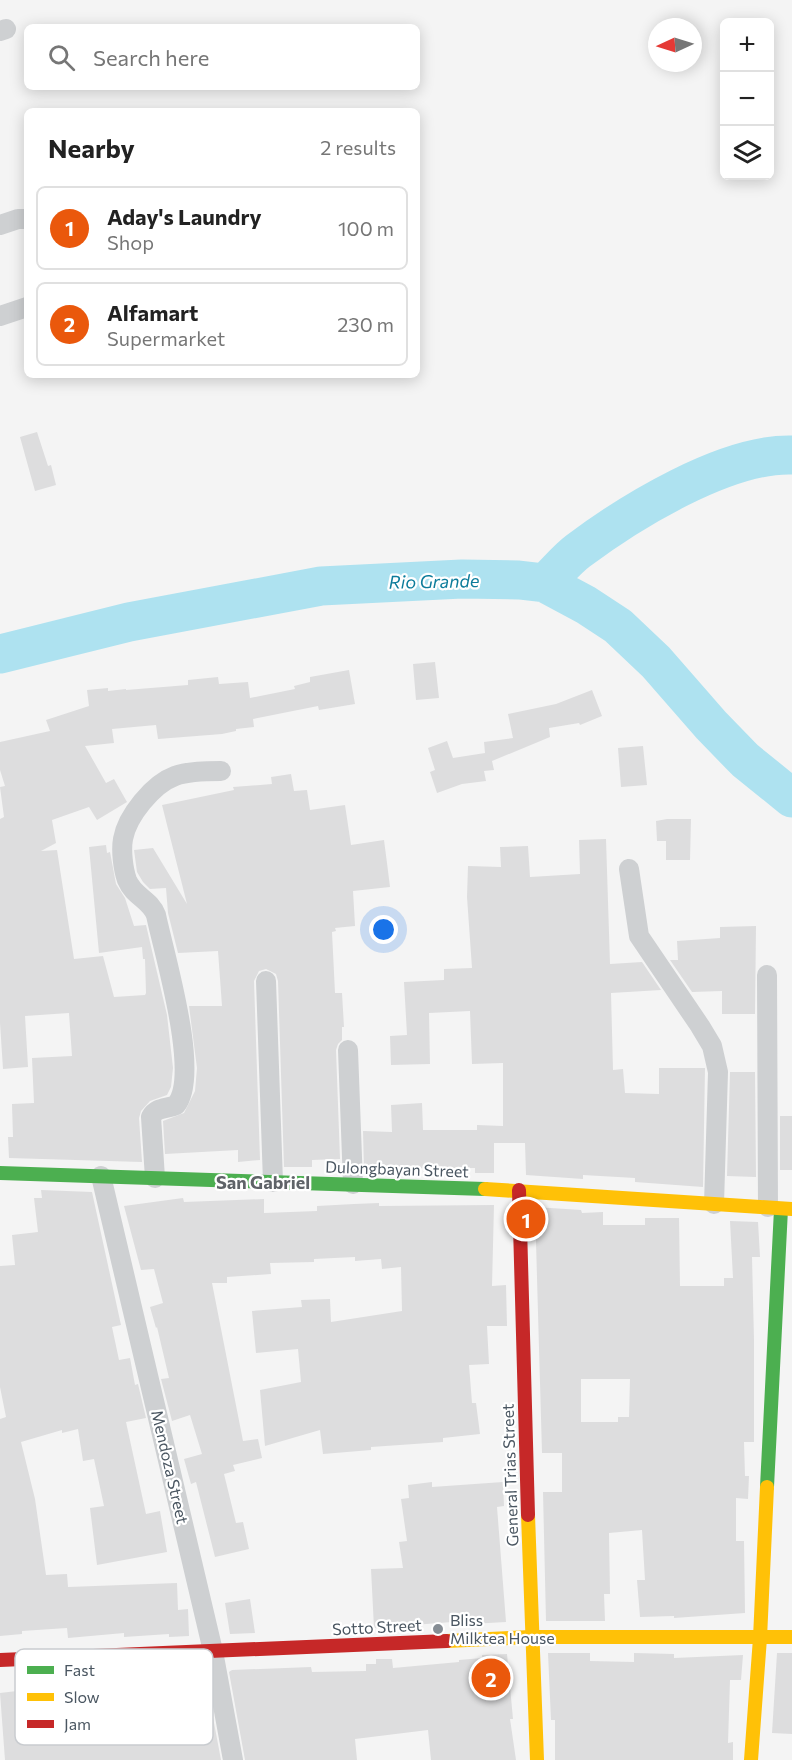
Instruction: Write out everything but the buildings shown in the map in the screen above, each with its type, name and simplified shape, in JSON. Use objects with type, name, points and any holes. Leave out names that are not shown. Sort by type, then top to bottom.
[{"type":"street","points":[[0,225],[24,219]]},
{"type":"street","points":[[0,316],[24,308]]},
{"type":"street","points":[[155,1178],[151,1117],[153,1112],[179,1102],[185,1075],[183,1046],[156,915],[152,906],[132,891],[125,875],[123,841],[125,832],[141,802],[164,782],[176,776],[202,771],[221,771]]},
{"type":"street","points":[[629,869],[639,936],[700,1026],[712,1047],[716,1061],[718,1072],[714,1204]]},
{"type":"street","points":[[751,1760],[760,1638],[780,1208],[767,975]]},
{"type":"street","points":[[266,981],[273,1182]]},
{"type":"street","points":[[348,1050],[353,1184]]},
{"type":"street","name":"Dulongbayan Street","points":[[0,1173],[519,1190],[780,1208]]},
{"type":"street","name":"Mendoza Street","points":[[101,1176],[213,1649]]},
{"type":"street","name":"General Trias Street","points":[[519,1190],[531,1637],[537,1760]]},
{"type":"street","name":"Sotto Street","points":[[213,1651],[531,1637],[792,1637]]},
{"type":"street","name":"Mendoza Street","points":[[213,1651],[233,1760]]},
{"type":"street","name":"Sotto Street","points":[[0,1660],[15,1659]]},
{"type":"waterway","points":[[545,583],[574,555],[599,536],[651,503],[709,474],[738,464],[766,457],[792,455]]},
{"type":"waterway","name":"Rio Grande","points":[[0,654],[129,622],[321,586],[462,579],[545,583],[586,605],[618,626],[656,662],[745,760],[792,798]]},
{"type":"traffic: fast","points":[[0,1173],[485,1189]]},
{"type":"traffic: fast","points":[[767,1487],[781,1209]]},
{"type":"traffic: slow","points":[[485,1189],[792,1209]]},
{"type":"traffic: slow","points":[[751,1760],[760,1638],[767,1487]]},
{"type":"traffic: slow","points":[[528,1515],[537,1760]]},
{"type":"traffic: slow","points":[[447,1641],[531,1637],[792,1637]]},
{"type":"traffic: jam","points":[[519,1190],[528,1515]]},
{"type":"traffic: jam","points":[[213,1651],[447,1641]]},
{"type":"traffic: jam","points":[[0,1660],[15,1659]]},
{"type":"place","name":"Aday's Laundry","points":[[526,1219]]},
{"type":"place","name":"Bliss Milktea House","points":[[438,1629]]},
{"type":"place","name":"Alfamart","points":[[491,1678]]},
{"type":"district","name":"San Gabriel","points":[[263,1183]]}]
